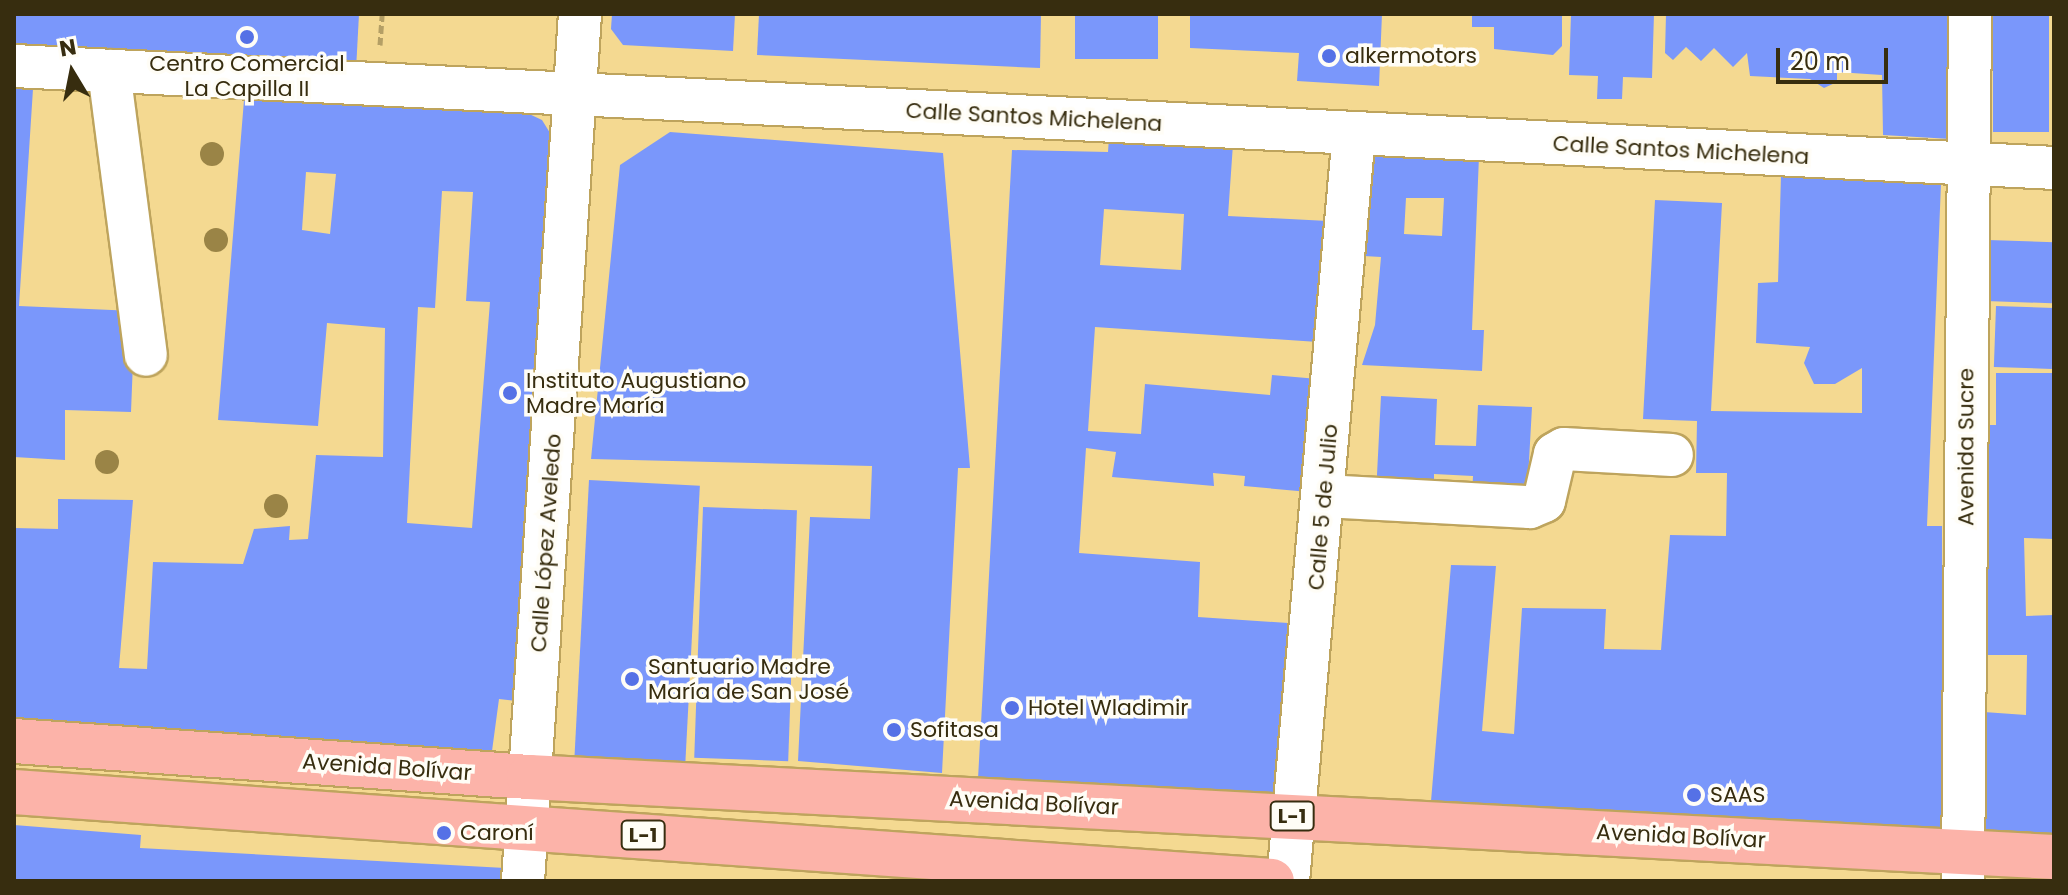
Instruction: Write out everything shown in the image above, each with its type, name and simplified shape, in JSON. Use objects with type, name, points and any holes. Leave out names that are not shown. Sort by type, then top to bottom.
[{"type":"main road","name":"Avenida Bolívar","points":[[14,741],[529,777],[1297,816],[1963,866],[2054,857]]},
{"type":"main road","name":"L-1","points":[[14,792],[1272,881]]},
{"type":"street","name":"Calle López Aveledo","points":[[523,881],[580,14]]},
{"type":"street","name":"Avenida Sucre","points":[[1963,866],[1970,14]]},
{"type":"street","name":"Calle Santos Michelena","points":[[14,66],[2054,168]]},
{"type":"street","points":[[109,71],[146,355]]},
{"type":"street","name":"Calle 5 de Julio","points":[[1288,881],[1297,816],[1354,133]]},
{"type":"street","points":[[1324,496],[1530,507],[1544,501],[1555,454],[1564,449],[1672,455]]},
{"type":"building","name":"Centro Comercial La Capilla II","points":[[14,14],[359,14],[356,70],[14,52]]},
{"type":"building","points":[[612,14],[735,14],[733,51],[623,45],[611,29]]},
{"type":"building","points":[[759,14],[1041,14],[1040,68],[757,55]]},
{"type":"building","points":[[1075,14],[1158,14],[1158,59],[1075,59]]},
{"type":"building","points":[[1190,14],[1382,14],[1379,86],[1297,81],[1299,53],[1190,48]]},
{"type":"building","points":[[1472,14],[1562,14],[1562,46],[1553,55],[1494,49],[1494,27],[1472,27]]},
{"type":"building","points":[[1571,14],[1654,14],[1652,78],[1623,77],[1622,99],[1597,99],[1598,76],[1569,75]]},
{"type":"building","points":[[1666,14],[1954,14],[1951,139],[1883,135],[1882,75],[1837,72],[1837,82],[1824,88],[1810,79],[1750,76],[1747,53],[1733,67],[1714,48],[1701,61],[1686,47],[1673,60],[1665,53]]},
{"type":"building","points":[[1993,14],[2049,14],[2049,132],[1993,132]]},
{"type":"building","points":[[14,88],[33,89],[19,306],[135,311],[131,412],[65,410],[65,460],[14,457]]},
{"type":"building","points":[[244,100],[527,113],[542,120],[555,141],[516,701],[499,699],[492,751],[14,725],[14,528],[58,529],[58,499],[133,500],[119,668],[147,669],[153,562],[243,564],[254,529],[290,526],[289,540],[308,539],[316,455],[383,457],[385,328],[327,323],[318,426],[218,420]],"holes":[[[306,172],[336,174],[330,234],[302,230]],[[442,191],[473,192],[466,301],[490,302],[472,528],[407,523],[418,307],[435,308]]]},
{"type":"building","points":[[670,132],[943,153],[970,468],[958,468],[942,773],[798,761],[810,517],[870,519],[872,466],[591,459],[620,165]]},
{"type":"building","points":[[1109,137],[1233,144],[1228,216],[1328,221],[1318,342],[1095,327],[1088,431],[1141,434],[1145,384],[1270,395],[1272,375],[1318,379],[1309,492],[1244,486],[1245,476],[1213,473],[1214,486],[1112,477],[1116,452],[1086,448],[1079,553],[1200,562],[1198,617],[1288,623],[1273,796],[978,779],[1012,150],[1108,152]],"holes":[[[1104,209],[1184,214],[1181,270],[1100,265]]]},
{"type":"building","points":[[1371,152],[1479,156],[1472,330],[1484,330],[1482,371],[1362,365],[1375,325],[1381,257],[1364,256]],"holes":[[[1406,198],[1444,198],[1442,236],[1404,234]]]},
{"type":"building","points":[[1781,175],[1941,184],[1927,526],[1942,526],[1943,837],[1430,813],[1451,565],[1496,566],[1482,731],[1514,734],[1522,608],[1606,609],[1604,649],[1661,650],[1670,535],[1726,536],[1727,473],[1696,473],[1697,421],[1643,419],[1655,200],[1722,203],[1711,411],[1862,413],[1862,368],[1835,384],[1814,384],[1804,363],[1810,347],[1756,343],[1758,283],[1778,282]]},
{"type":"building","points":[[1988,240],[2054,242],[2052,303],[1986,301]]},
{"type":"building","points":[[1996,306],[2054,308],[2052,369],[1994,367]]},
{"type":"building","points":[[1996,373],[2054,373],[2054,539],[2024,538],[2026,616],[2054,615],[2054,844],[1984,843],[1984,712],[2026,715],[2027,655],[1977,655],[1980,425],[1996,425]]},
{"type":"building","points":[[1381,396],[1437,399],[1435,445],[1476,446],[1478,405],[1532,407],[1527,497],[1472,495],[1473,476],[1434,474],[1434,496],[1376,494]]},
{"type":"building","name":"Santuario Madre María de San José","points":[[589,480],[700,486],[685,761],[575,756]]},
{"type":"building","points":[[703,507],[797,510],[788,761],[694,758]]},
{"type":"building","points":[[14,825],[141,835],[140,848],[505,868],[504,881],[14,881]]},
{"type":"place","name":"Centro Comercial La Capilla II","points":[[247,37]]},
{"type":"place","name":"alkermotors","points":[[1329,56]]},
{"type":"place","name":"Instituto Augustiano Madre María","points":[[510,393]]},
{"type":"place","name":"Santuario Madre María de San José","points":[[632,679]]},
{"type":"place","name":"Hotel Wladimir","points":[[1012,708]]},
{"type":"place","name":"Sofitasa","points":[[894,730]]},
{"type":"place","name":"SAAS","points":[[1694,795]]},
{"type":"place","name":"Caroní","points":[[444,833]]}]
